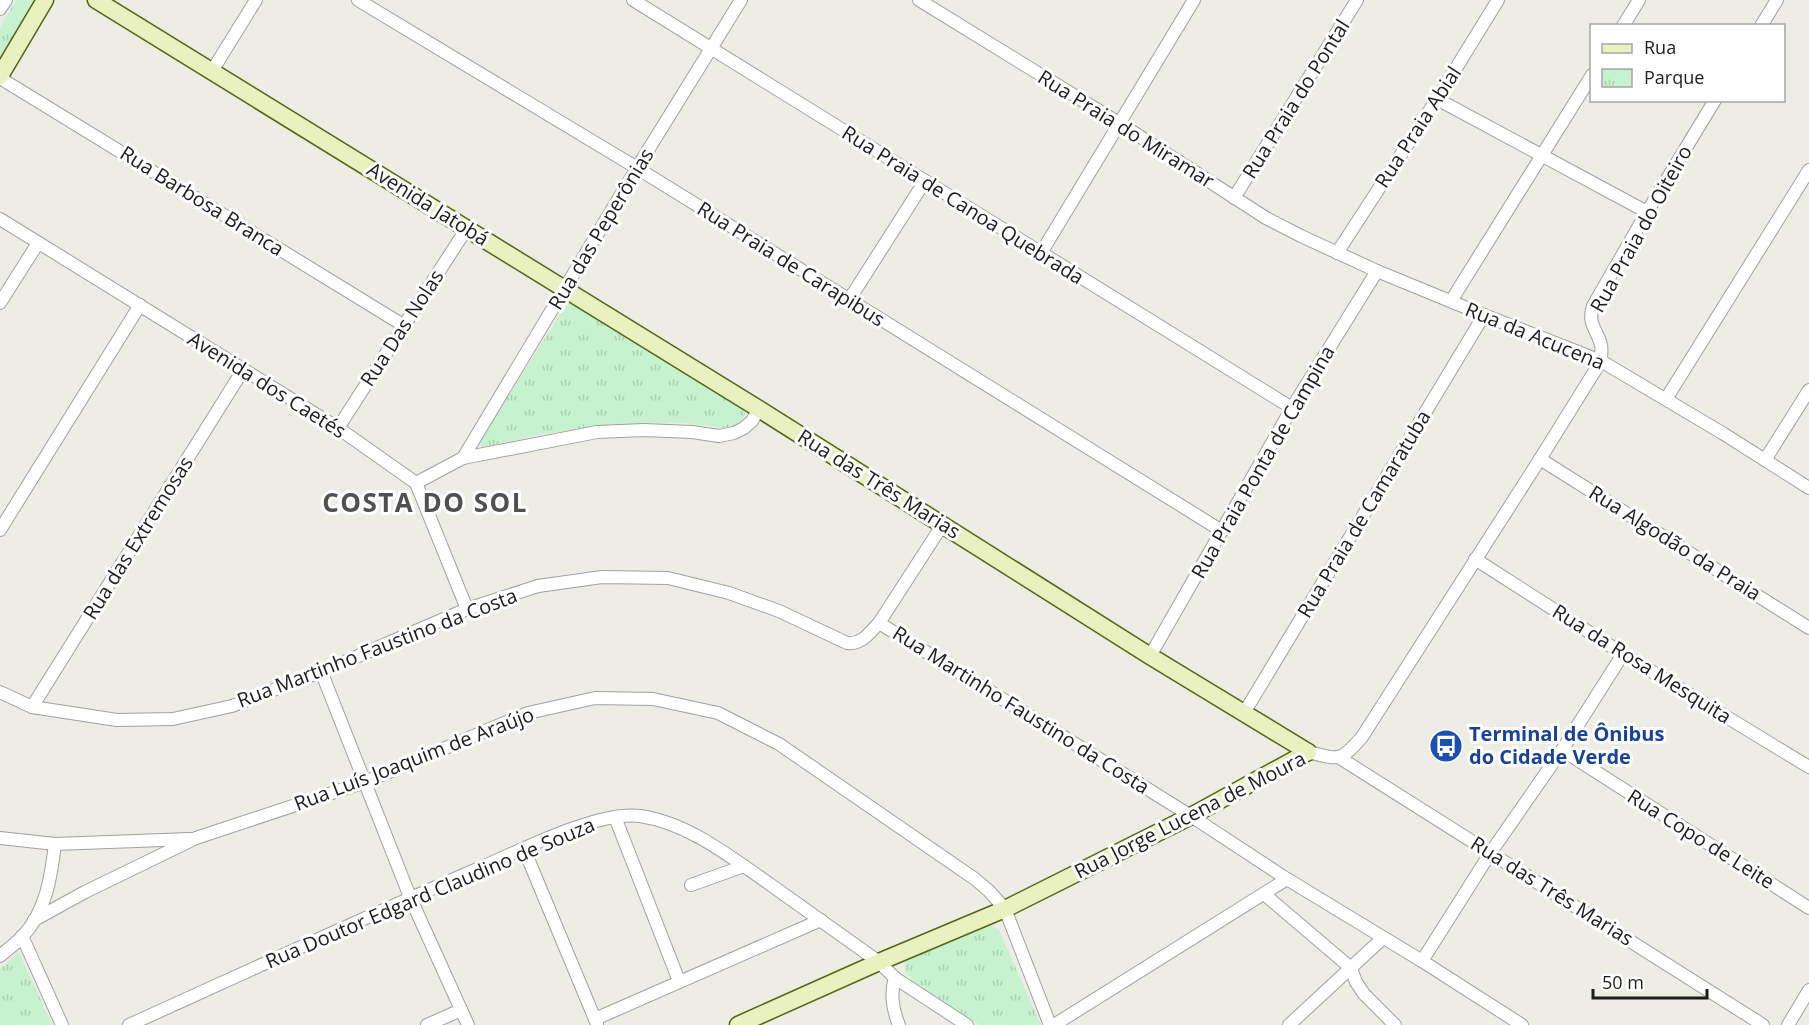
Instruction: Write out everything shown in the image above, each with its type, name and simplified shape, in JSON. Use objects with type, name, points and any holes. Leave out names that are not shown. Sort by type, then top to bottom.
[{"type":"street","points":[[0,9],[6,0]]},
{"type":"street","points":[[0,77],[45,0]]},
{"type":"street","name":"Avenida Jatobá","points":[[96,0],[759,409]]},
{"type":"street","points":[[212,71],[256,0]]},
{"type":"street","name":"Rua Praia de Carapibus","points":[[358,0],[637,168],[1222,531]]},
{"type":"street","name":"Rua Praia de Canoa Quebrada","points":[[633,0],[1292,408]]},
{"type":"street","name":"Rua das Peperônias","points":[[463,458],[741,0]]},
{"type":"street","name":"Rua Praia do Miramar","points":[[919,0],[1119,123],[1266,218],[1337,253]]},
{"type":"street","points":[[1041,253],[1194,0]]},
{"type":"street","name":"Rua Praia do Pontal","points":[[1234,198],[1357,0]]},
{"type":"street","name":"Rua Praia Abial","points":[[1337,253],[1498,0]]},
{"type":"street","points":[[1624,24],[1639,0]]},
{"type":"street","points":[[1762,24],[1777,0]]},
{"type":"street","name":"Rua Barbosa Branca","points":[[0,77],[404,325]]},
{"type":"street","points":[[1451,301],[1590,78]]},
{"type":"street","points":[[1437,99],[1647,212]]},
{"type":"street","name":"Rua Praia do Oiteiro","points":[[1601,361],[1601,347],[1591,324],[1590,315],[1593,306],[1714,102]]},
{"type":"street","points":[[1666,399],[1809,171]]},
{"type":"street","points":[[849,300],[925,181]]},
{"type":"street","name":"Avenida dos Caetés","points":[[0,219],[338,428],[416,483]]},
{"type":"street","name":"Rua Das Nolas","points":[[338,428],[467,228]]},
{"type":"street","points":[[0,303],[38,243]]},
{"type":"street","name":"Rua da Acucena","points":[[1337,253],[1601,361],[1809,488]]},
{"type":"street","name":"Rua Praia Ponta de Campina","points":[[1150,656],[1292,408],[1377,271]]},
{"type":"street","points":[[0,530],[140,305]]},
{"type":"street","name":"Rua Praia de Camaratuba","points":[[1244,713],[1484,315]]},
{"type":"street","points":[[1340,758],[1348,753],[1362,737],[1601,361]]},
{"type":"street","name":"Rua das Extremosas","points":[[32,707],[243,370]]},
{"type":"street","points":[[1765,460],[1809,390]]},
{"type":"street","points":[[467,609],[416,483],[463,458],[597,432],[644,430],[726,435],[744,428],[752,421],[759,409]]},
{"type":"street","name":"Rua das Três Marias","points":[[759,409],[1150,656],[1308,752]]},
{"type":"street","name":"Rua Algodão da Praia","points":[[1540,459],[1809,628]]},
{"type":"street","points":[[879,623],[943,524]]},
{"type":"street","name":"Rua da Rosa Mesquita","points":[[1476,559],[1623,654],[1809,767]]},
{"type":"street","name":"Rua Martinho Faustino da Costa","points":[[0,692],[32,707],[117,720],[172,719],[232,706],[467,609],[538,586],[602,577],[668,578],[729,593],[769,607],[854,644],[879,623],[1522,1025]]},
{"type":"street","points":[[1422,961],[1491,852],[1562,750],[1623,654]]},
{"type":"street","points":[[321,671],[410,897],[468,1025]]},
{"type":"street","name":"Rua Luís Joaquim de Araújo","points":[[34,920],[85,892],[196,838],[365,782],[528,713],[595,698],[653,699],[718,713],[779,744],[975,879],[1005,909]]},
{"type":"street","name":"Rua Copo de Leite","points":[[1562,750],[1809,908]]},
{"type":"street","name":"Rua Jorge Lucena de Moura","points":[[738,1025],[1005,909],[1191,816],[1308,752],[1340,758]]},
{"type":"street","name":"Rua das Três Marias","points":[[1340,758],[1763,1025]]},
{"type":"street","name":"Rua Doutor Edgard Claudino de Souza","points":[[129,1025],[410,897],[524,849],[588,823],[639,815],[671,823],[720,849],[879,962],[895,978],[967,1025]]},
{"type":"street","points":[[615,817],[679,981]]},
{"type":"street","points":[[0,838],[55,844],[196,838]]},
{"type":"street","points":[[0,956],[22,936],[34,920],[43,902],[51,877],[55,844]]},
{"type":"street","points":[[524,849],[596,1022],[679,981],[821,920]]},
{"type":"street","points":[[691,885],[744,866]]},
{"type":"street","points":[[1005,909],[1052,1025],[1287,879]]},
{"type":"street","points":[[1264,894],[1351,968],[1364,994],[1395,1025]]},
{"type":"street","points":[[22,936],[62,1025]]},
{"type":"street","points":[[1295,1023],[1383,938]]},
{"type":"street","points":[[895,978],[892,995],[899,1025]]},
{"type":"street","points":[[1788,1025],[1809,990]]},
{"type":"street","points":[[427,1025],[461,1010]]},
{"type":"green space","points":[[16,0],[36,0],[0,58],[0,27]]},
{"type":"green space","points":[[568,302],[741,407],[744,410],[744,417],[738,423],[726,428],[681,423],[615,424],[481,446],[481,439]]},
{"type":"green space","points":[[990,925],[999,930],[1041,1025],[980,1025],[914,982],[905,972],[905,962],[909,959]]},
{"type":"green space","points":[[19,952],[52,1025],[0,1025],[0,969]]},
{"type":"place","name":"Terminal de Ônibus do Cidade Verde","points":[[1446,746]]},
{"type":"district","name":"COSTA DO SOL","points":[[425,503]]}]
